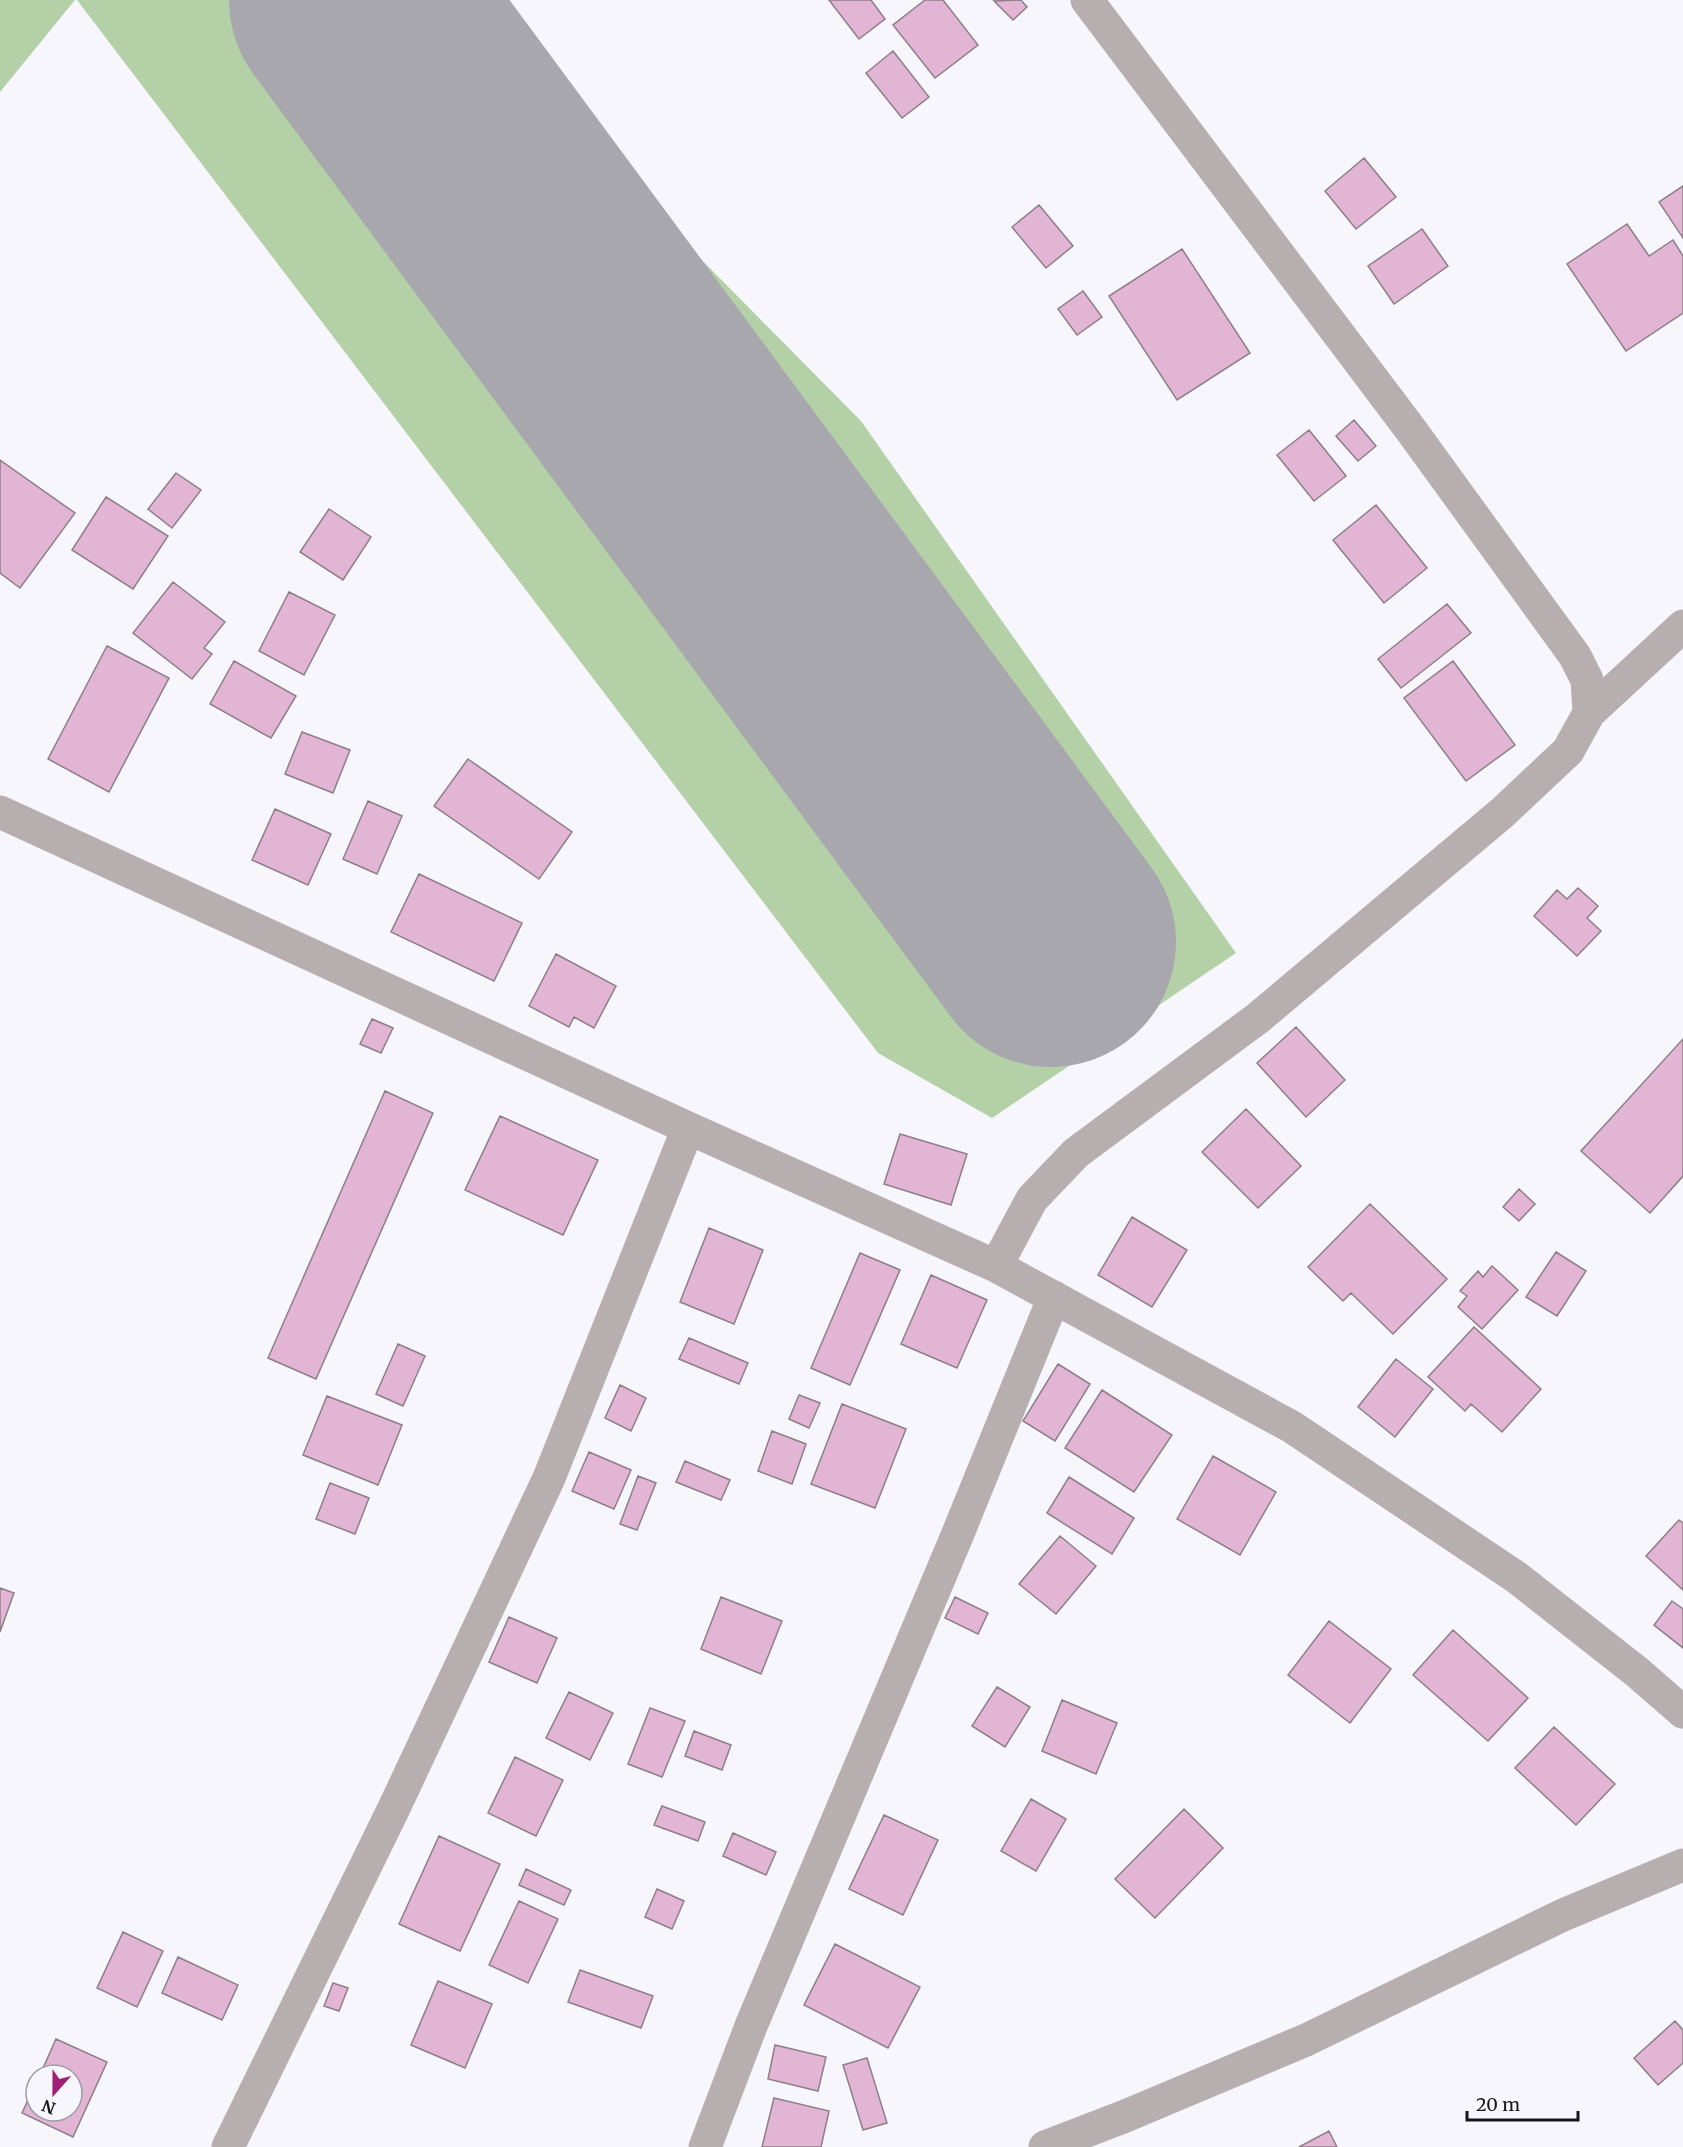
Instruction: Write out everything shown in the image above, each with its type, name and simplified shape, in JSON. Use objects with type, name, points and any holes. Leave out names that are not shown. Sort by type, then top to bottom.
[{"type":"street","points":[[1087,0],[1411,430],[1575,656],[1587,680],[1589,713]]},
{"type":"street","points":[[996,1266],[1032,1199],[1076,1153],[1258,1018],[1502,813],[1568,751],[1589,713],[1683,626]]},
{"type":"street","points":[[0,812],[688,1128],[996,1266],[1054,1297],[1292,1427],[1516,1577],[1637,1672],[1683,1712]]},
{"type":"street","points":[[228,2147],[394,1808],[549,1478],[688,1128]]},
{"type":"street","points":[[705,2147],[751,2026],[959,1531],[1054,1297]]},
{"type":"street","points":[[1045,2147],[1124,2117],[1306,2040],[1563,1916],[1683,1865]]},
{"type":"green space","points":[[0,0],[75,0],[0,92]]},
{"type":"green space","points":[[77,0],[484,0],[593,150],[861,421],[1236,953],[992,1118],[878,1053]]},
{"type":"building","points":[[829,0],[871,0],[885,19],[859,39]]},
{"type":"building","points":[[925,0],[943,0],[978,45],[935,78],[893,25]]},
{"type":"building","points":[[1021,0],[1027,7],[1013,20],[994,1]]},
{"type":"building","points":[[893,51],[929,97],[902,118],[866,73]]},
{"type":"building","points":[[1364,158],[1396,197],[1356,229],[1325,191]]},
{"type":"building","points":[[1683,186],[1683,238],[1659,202]]},
{"type":"building","points":[[1039,205],[1073,246],[1046,268],[1012,227]]},
{"type":"building","points":[[1627,224],[1649,256],[1673,240],[1683,256],[1683,313],[1626,351],[1567,264]]},
{"type":"building","points":[[1422,229],[1448,266],[1394,304],[1368,266]]},
{"type":"building","points":[[1182,249],[1250,353],[1177,400],[1109,296]]},
{"type":"building","points":[[1083,291],[1102,317],[1077,335],[1058,309]]},
{"type":"building","points":[[1354,420],[1376,446],[1358,461],[1336,436]]},
{"type":"building","points":[[1309,430],[1346,476],[1314,501],[1277,455]]},
{"type":"building","points":[[0,460],[75,513],[20,588],[0,573]]},
{"type":"building","points":[[176,473],[201,490],[172,528],[148,509]]},
{"type":"building","points":[[106,497],[168,536],[133,589],[72,550]]},
{"type":"building","points":[[1376,505],[1427,568],[1384,603],[1333,540]]},
{"type":"building","points":[[329,509],[371,537],[343,580],[300,552]]},
{"type":"building","points":[[173,582],[225,622],[204,648],[212,654],[192,679],[133,633]]},
{"type":"building","points":[[289,592],[335,615],[304,675],[259,651]]},
{"type":"building","points":[[1447,604],[1471,633],[1401,688],[1378,659]]},
{"type":"building","points":[[107,646],[169,678],[109,792],[48,759]]},
{"type":"building","points":[[234,661],[296,696],[271,738],[210,704]]},
{"type":"building","points":[[1453,661],[1515,745],[1466,781],[1404,698]]},
{"type":"building","points":[[302,732],[350,750],[333,793],[285,774]]},
{"type":"building","points":[[468,759],[572,832],[539,879],[434,806]]},
{"type":"building","points":[[368,801],[402,816],[377,874],[343,859]]},
{"type":"building","points":[[275,809],[331,834],[308,885],[252,860]]},
{"type":"building","points":[[419,874],[522,923],[494,981],[391,932]]},
{"type":"building","points":[[1578,888],[1598,906],[1587,918],[1601,931],[1577,956],[1534,916],[1557,890],[1567,899]]},
{"type":"building","points":[[556,954],[616,986],[594,1028],[574,1017],[569,1027],[529,1006]]},
{"type":"building","points":[[372,1019],[393,1028],[381,1053],[360,1044]]},
{"type":"building","points":[[1296,1027],[1345,1080],[1306,1117],[1257,1063]]},
{"type":"building","points":[[1683,1039],[1683,1176],[1650,1213],[1581,1151]]},
{"type":"building","points":[[385,1091],[433,1113],[316,1379],[268,1358]]},
{"type":"building","points":[[1246,1109],[1301,1166],[1258,1208],[1202,1152]]},
{"type":"building","points":[[500,1116],[598,1160],[563,1235],[465,1190]]},
{"type":"building","points":[[900,1134],[967,1154],[951,1205],[884,1184]]},
{"type":"building","points":[[1519,1189],[1535,1204],[1519,1221],[1503,1207]]},
{"type":"building","points":[[1370,1204],[1447,1279],[1393,1334],[1351,1293],[1343,1301],[1308,1267]]},
{"type":"building","points":[[1132,1217],[1187,1250],[1152,1307],[1098,1275]]},
{"type":"building","points":[[709,1228],[763,1250],[734,1324],[680,1302]]},
{"type":"building","points":[[1556,1252],[1586,1271],[1557,1316],[1526,1297]]},
{"type":"building","points":[[860,1253],[900,1270],[850,1385],[811,1368]]},
{"type":"building","points":[[1492,1266],[1518,1290],[1482,1329],[1458,1307],[1467,1296],[1460,1291],[1478,1271],[1483,1277]]},
{"type":"building","points":[[931,1275],[987,1300],[957,1368],[901,1344]]},
{"type":"building","points":[[1474,1327],[1541,1389],[1502,1432],[1471,1404],[1465,1411],[1428,1377]]},
{"type":"building","points":[[689,1338],[748,1363],[739,1384],[679,1359]]},
{"type":"building","points":[[398,1344],[425,1356],[403,1406],[376,1394]]},
{"type":"building","points":[[1396,1359],[1433,1389],[1395,1437],[1358,1407]]},
{"type":"building","points":[[1058,1364],[1090,1384],[1055,1441],[1023,1421]]},
{"type":"building","points":[[620,1385],[646,1398],[631,1431],[605,1418]]},
{"type":"building","points":[[1102,1390],[1172,1435],[1134,1492],[1065,1448]]},
{"type":"building","points":[[799,1395],[820,1403],[809,1428],[789,1419]]},
{"type":"building","points":[[327,1396],[402,1425],[378,1485],[303,1455]]},
{"type":"building","points":[[842,1404],[906,1429],[875,1508],[811,1484]]},
{"type":"building","points":[[772,1431],[806,1444],[792,1484],[758,1471]]},
{"type":"building","points":[[589,1452],[631,1470],[614,1509],[572,1491]]},
{"type":"building","points":[[1213,1456],[1276,1492],[1240,1555],[1177,1519]]},
{"type":"building","points":[[685,1461],[730,1480],[721,1500],[676,1482]]},
{"type":"building","points":[[638,1476],[656,1483],[637,1530],[620,1524]]},
{"type":"building","points":[[1069,1477],[1134,1518],[1112,1554],[1047,1513]]},
{"type":"building","points":[[330,1483],[369,1498],[355,1534],[316,1519]]},
{"type":"building","points":[[1679,1520],[1683,1523],[1683,1590],[1646,1556]]},
{"type":"building","points":[[1060,1536],[1096,1566],[1056,1614],[1019,1584]]},
{"type":"building","points":[[0,1588],[14,1593],[0,1632]]},
{"type":"building","points":[[721,1597],[782,1621],[761,1674],[701,1649]]},
{"type":"building","points":[[955,1597],[988,1613],[978,1634],[945,1618]]},
{"type":"building","points":[[1672,1601],[1683,1609],[1683,1648],[1654,1625]]},
{"type":"building","points":[[509,1617],[557,1638],[537,1683],[489,1662]]},
{"type":"building","points":[[1329,1621],[1391,1669],[1350,1723],[1288,1675]]},
{"type":"building","points":[[1453,1630],[1528,1698],[1488,1741],[1413,1675]]},
{"type":"building","points":[[997,1687],[1030,1707],[1005,1747],[972,1726]]},
{"type":"building","points":[[569,1692],[613,1713],[590,1760],[546,1738]]},
{"type":"building","points":[[1062,1700],[1117,1723],[1096,1774],[1042,1751]]},
{"type":"building","points":[[650,1708],[685,1721],[662,1777],[628,1764]]},
{"type":"building","points":[[1554,1727],[1615,1784],[1576,1825],[1515,1768]]},
{"type":"building","points":[[694,1731],[731,1745],[722,1770],[685,1756]]},
{"type":"building","points":[[515,1757],[563,1780],[536,1836],[488,1813]]},
{"type":"building","points":[[1031,1799],[1066,1819],[1036,1871],[1001,1851]]},
{"type":"building","points":[[662,1806],[705,1822],[698,1841],[654,1825]]},
{"type":"building","points":[[1184,1809],[1223,1848],[1155,1918],[1115,1879]]},
{"type":"building","points":[[884,1815],[938,1840],[903,1915],[849,1889]]},
{"type":"building","points":[[733,1833],[776,1852],[766,1875],[723,1856]]},
{"type":"building","points":[[439,1836],[500,1864],[460,1951],[399,1924]]},
{"type":"building","points":[[526,1869],[571,1890],[564,1905],[519,1885]]},
{"type":"building","points":[[657,1889],[684,1901],[672,1929],[645,1917]]},
{"type":"building","points":[[519,1901],[558,1919],[528,1983],[489,1965]]},
{"type":"building","points":[[123,1932],[163,1951],[137,2007],[97,1988]]},
{"type":"building","points":[[835,1944],[920,1987],[888,2048],[804,2005]]},
{"type":"building","points":[[178,1957],[238,1985],[222,2020],[162,1993]]},
{"type":"building","points":[[580,1970],[653,1996],[641,2028],[568,2002]]},
{"type":"building","points":[[438,1981],[492,2004],[465,2068],[411,2045]]},
{"type":"building","points":[[333,1983],[348,1988],[339,2011],[324,2006]]},
{"type":"building","points":[[1675,2021],[1683,2030],[1683,2063],[1658,2085],[1634,2058]]},
{"type":"building","points":[[56,2039],[107,2062],[84,2113],[84,2063],[45,2063]]},
{"type":"building","points":[[775,2045],[826,2057],[818,2091],[768,2079]]},
{"type":"building","points":[[867,2058],[887,2123],[863,2130],[843,2065]]},
{"type":"building","points":[[774,2098],[829,2111],[821,2147],[762,2147]]},
{"type":"building","points":[[43,2123],[79,2123],[73,2137]]},
{"type":"building","points":[[1329,2131],[1337,2147],[1299,2147]]},
{"type":"runway","points":[[354,0],[1051,942]]}]
